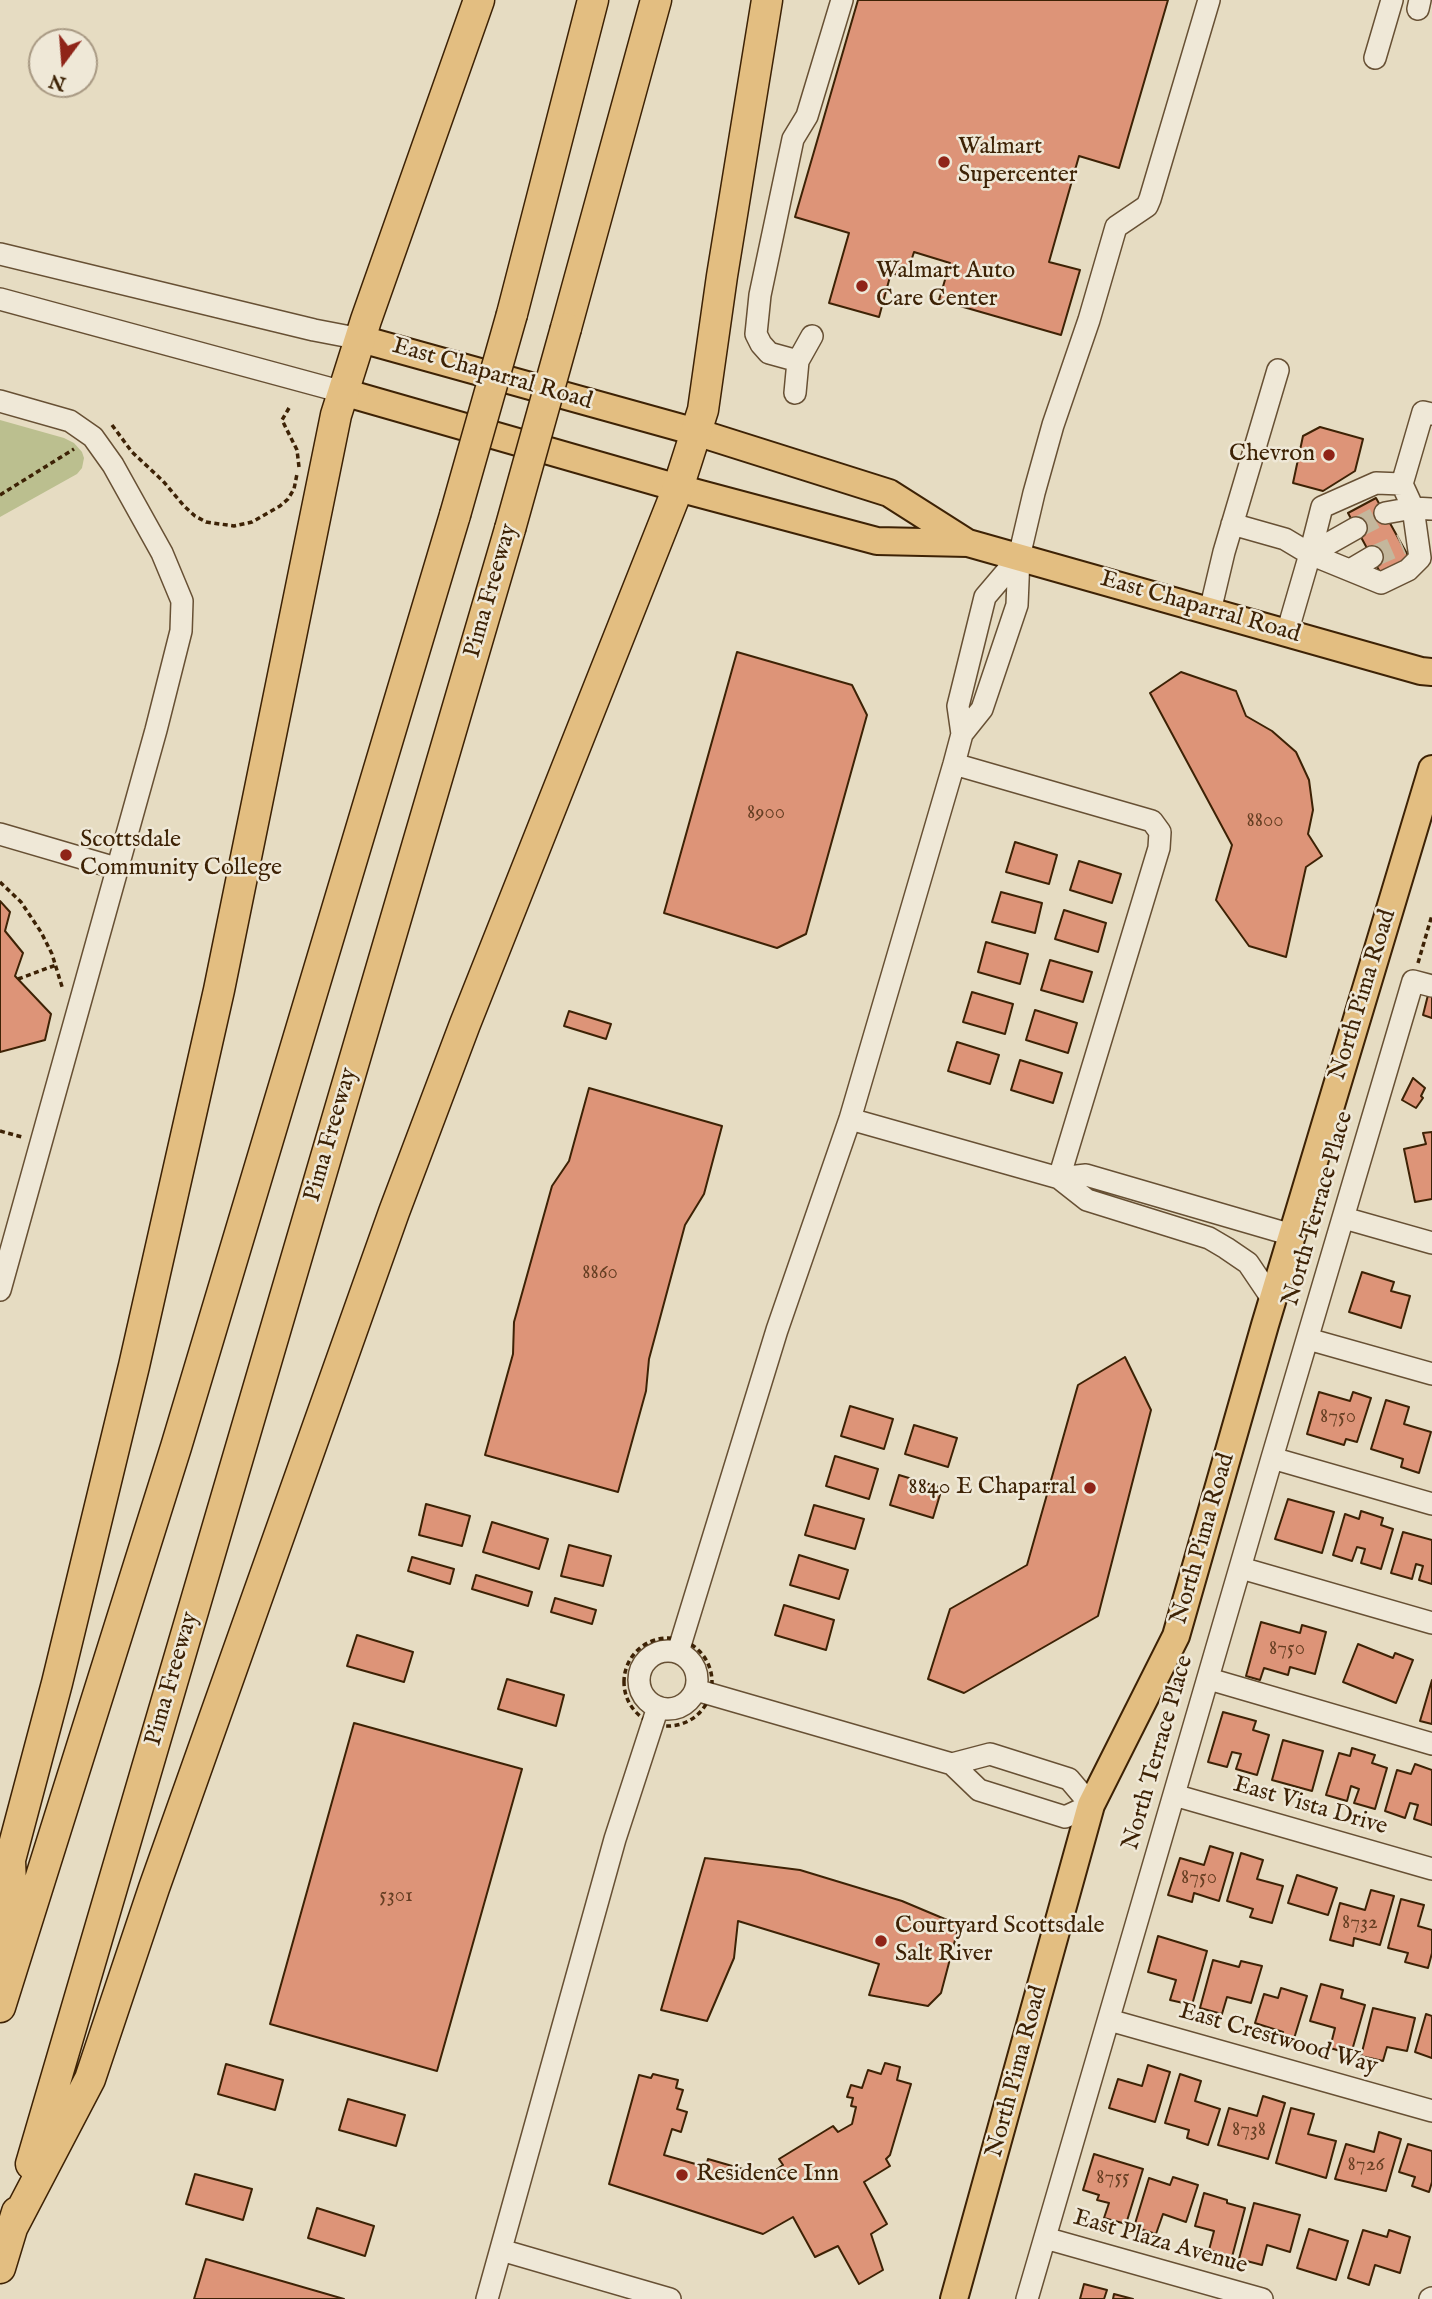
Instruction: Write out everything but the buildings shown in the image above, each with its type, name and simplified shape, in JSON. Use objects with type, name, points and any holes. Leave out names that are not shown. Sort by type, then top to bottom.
[{"type":"highway","points":[[14,1959],[10,1860],[57,1683],[145,1318],[219,990],[336,415],[479,0]]},
{"type":"highway","points":[[0,2007],[176,1447],[455,515],[512,314],[593,0]]},
{"type":"highway","name":"Pima Freeway","points":[[0,2268],[510,528],[656,0]]},
{"type":"highway","points":[[12,2228],[90,2079],[153,1888],[394,1212],[465,1024],[678,488],[703,410],[722,276],[768,0]]},
{"type":"main road","name":"East Chaparral Road","points":[[361,339],[696,432],[889,493],[968,543]]},
{"type":"main road","name":"East Chaparral Road","points":[[343,392],[678,488],[877,541],[968,543],[1432,672]]},
{"type":"main road","name":"North Pima Road","points":[[954,2299],[1091,1805],[1176,1636],[1273,1300],[1432,769]]},
{"type":"street","points":[[798,361],[769,353],[761,344],[756,334],[760,295],[793,139],[807,116],[842,0]]},
{"type":"street","points":[[962,734],[982,709],[1016,610],[1019,557],[1041,464],[1085,332],[1116,227],[1147,206],[1150,200],[1209,0]]},
{"type":"street","points":[[1375,58],[1392,0]]},
{"type":"street","name":"East Chaparral Road","points":[[0,254],[361,339]]},
{"type":"street","name":"East Chaparral Road","points":[[0,299],[343,392]]},
{"type":"street","points":[[795,393],[798,361],[812,336]]},
{"type":"street","points":[[1210,611],[1232,524],[1278,370]]},
{"type":"street","points":[[0,401],[70,421],[93,437],[113,465],[162,553],[182,601],[181,631],[156,730],[0,1290]]},
{"type":"street","points":[[1402,484],[1423,412],[1432,414]]},
{"type":"street","points":[[1287,633],[1322,507],[1376,483],[1402,484],[1423,509]]},
{"type":"street","points":[[1232,524],[1285,539],[1310,554],[1381,583],[1408,570],[1420,558],[1410,540],[1423,509]]},
{"type":"street","points":[[1385,513],[1423,509]]},
{"type":"street","points":[[1310,554],[1356,528]]},
{"type":"street","points":[[680,1646],[777,1330],[850,1119],[954,764],[962,734],[958,706],[985,597],[1019,557]]},
{"type":"street","points":[[1350,570],[1372,557]]},
{"type":"street","points":[[954,764],[1152,821],[1160,832],[1159,848],[1059,1178]]},
{"type":"street","points":[[0,834],[116,868]]},
{"type":"street","name":"North Terrace Place","points":[[1027,2299],[1344,1218],[1423,984]]},
{"type":"street","points":[[850,1119],[1059,1178],[1086,1175],[1293,1235]]},
{"type":"street","points":[[1059,1178],[1087,1200],[1209,1238],[1248,1263],[1273,1300]]},
{"type":"street","points":[[1344,1218],[1432,1243]]},
{"type":"street","points":[[1308,1339],[1432,1374]]},
{"type":"street","points":[[1272,1458],[1432,1504]]},
{"type":"street","points":[[1241,1568],[1432,1623]]},
{"type":"street","points":[[680,1646],[693,1663],[703,1692]]},
{"type":"street","points":[[655,1715],[639,1688],[640,1670],[652,1655],[680,1646]]},
{"type":"street","points":[[1209,1679],[1432,1744]]},
{"type":"street","points":[[487,2299],[615,1839],[655,1715],[676,1708],[703,1692],[952,1763],[979,1790],[1046,1811],[1065,1816],[1091,1805],[1069,1779],[990,1754],[952,1763]]},
{"type":"street","name":"East Vista Drive","points":[[1174,1795],[1432,1869]]},
{"type":"street","name":"East Crestwood Way","points":[[1109,2020],[1432,2111]]},
{"type":"street","name":"East Plaza Avenue","points":[[1045,2238],[1262,2299]]},
{"type":"street","points":[[500,2250],[670,2299]]},
{"type":"path","points":[[112,425],[132,452],[195,516],[219,525],[234,526],[252,522],[280,506],[294,489],[299,466],[297,450],[282,420],[289,408]]},
{"type":"path","points":[[0,495],[74,449]]},
{"type":"path","points":[[0,883],[21,902],[41,932],[62,981],[64,1001]]},
{"type":"path","points":[[1423,984],[1432,915]]},
{"type":"path","points":[[18,979],[56,965]]},
{"type":"path","points":[[0,1131],[29,1139]]},
{"type":"path","points":[[671,1638],[680,1646],[698,1650],[707,1661],[711,1675],[703,1692],[701,1712],[685,1723],[671,1726],[655,1715],[643,1719],[632,1709],[625,1696],[623,1682],[626,1668],[643,1645],[657,1639],[671,1638]]},
{"type":"green space","points":[[0,420],[64,438],[74,443],[84,458],[82,468],[77,474],[0,517]]},
{"type":"tunnel","points":[[1356,528],[1385,513]]},
{"type":"tunnel","points":[[1372,557],[1402,544]]},
{"type":"place","name":"Walmart Supercenter","points":[[944,162]]},
{"type":"place","name":"Walmart Auto Care Center","points":[[862,286]]},
{"type":"place","name":"Chevron","points":[[1329,455]]},
{"type":"place","name":"Scottsdale Community College","points":[[66,855]]},
{"type":"place","name":"8840 E Chaparral","points":[[1090,1488]]},
{"type":"place","name":"Courtyard Scottsdale Salt River","points":[[881,1941]]},
{"type":"place","name":"Residence Inn","points":[[682,2175]]}]
